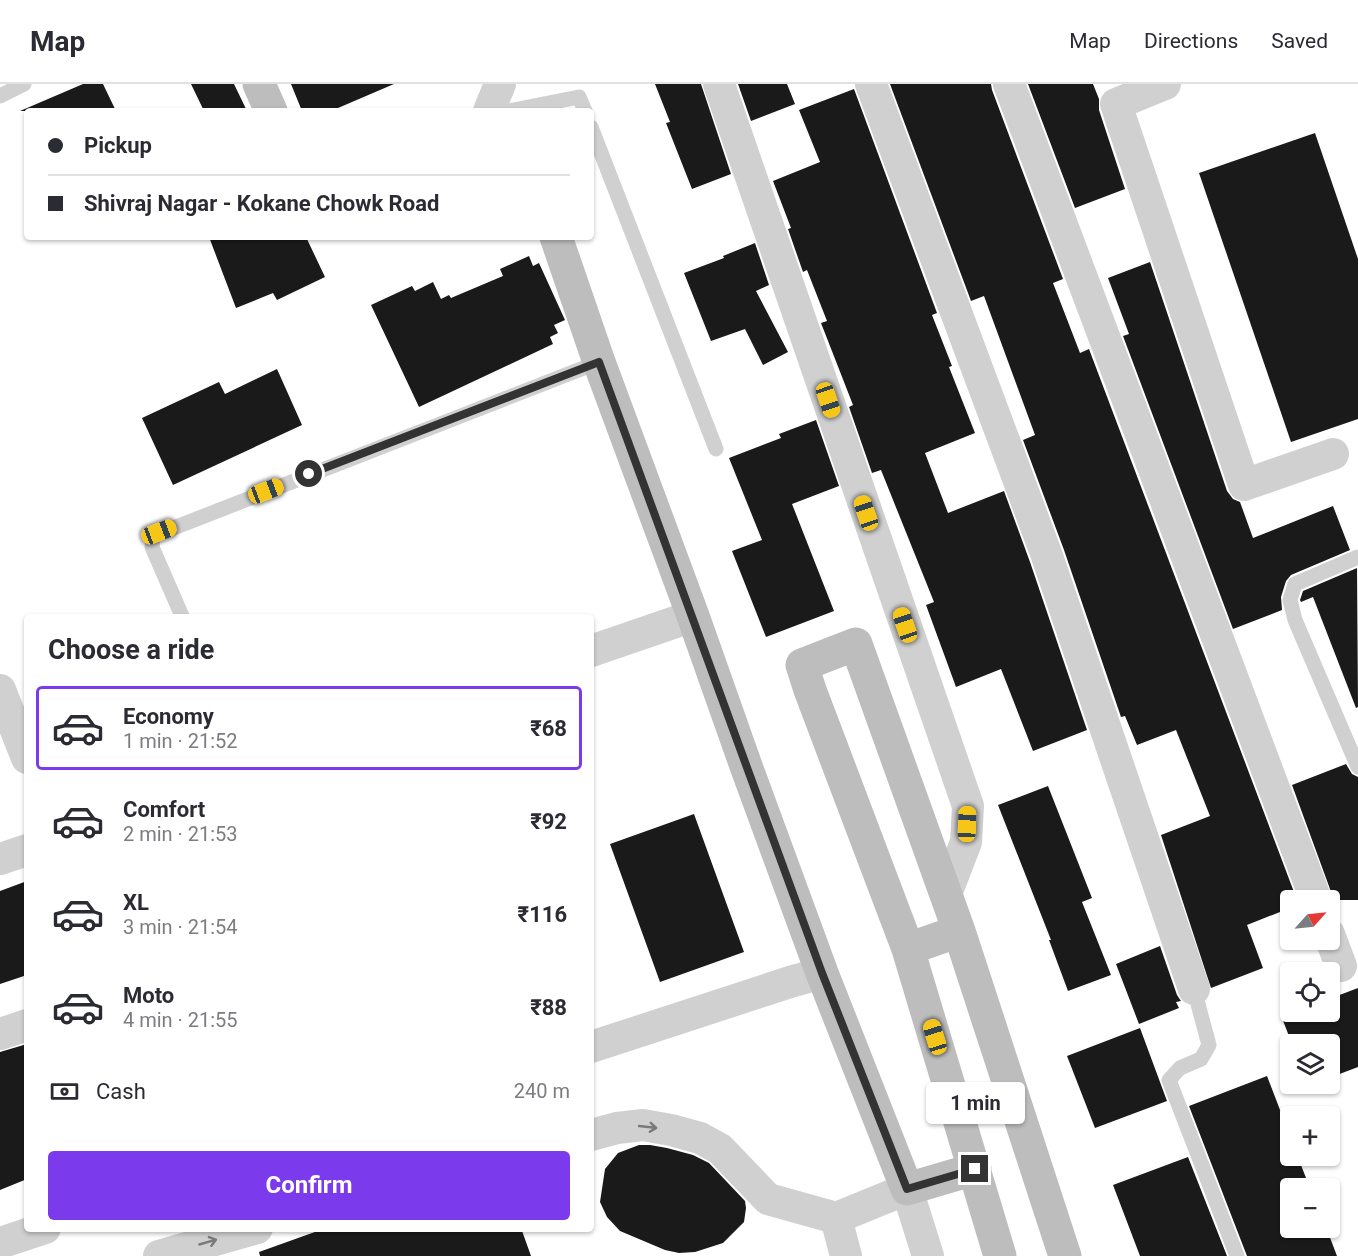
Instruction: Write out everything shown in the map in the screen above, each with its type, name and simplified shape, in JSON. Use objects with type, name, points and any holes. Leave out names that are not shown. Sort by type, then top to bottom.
[{"type":"street","points":[[259,84],[270,108]]},
{"type":"street","points":[[490,108],[500,84]]},
{"type":"street","points":[[719,84],[968,806],[966,842],[945,894]]},
{"type":"street","points":[[871,84],[1047,556],[1194,989]]},
{"type":"street","points":[[1009,84],[1312,890]]},
{"type":"street","points":[[1165,84],[1116,104],[1244,485],[1333,454]]},
{"type":"street","points":[[557,240],[599,362],[822,973],[907,1189],[928,1256]]},
{"type":"street","points":[[594,650],[693,616]]},
{"type":"street","points":[[1000,1256],[908,949],[802,665],[856,644],[959,932],[1065,1256]]},
{"type":"street","points":[[0,690],[24,750]]},
{"type":"street","points":[[0,860],[24,851]]},
{"type":"street","points":[[908,949],[959,932]]},
{"type":"street","points":[[1335,950],[1341,966]]},
{"type":"street","points":[[594,1046],[822,973]]},
{"type":"street","points":[[0,1034],[24,1026]]},
{"type":"street","points":[[594,1134],[617,1128],[643,1125],[700,1138],[720,1149],[768,1199],[836,1218],[907,1189],[975,1169]]},
{"type":"street","points":[[836,1218],[846,1256]]},
{"type":"street","points":[[0,1243],[33,1232]]},
{"type":"street","points":[[159,1256],[243,1232]]},
{"type":"lane","points":[[0,96],[24,84]]},
{"type":"lane","points":[[524,108],[579,97],[584,108]]},
{"type":"lane","points":[[594,136],[716,449]]},
{"type":"lane","points":[[181,614],[152,547],[153,536],[599,362]]},
{"type":"lane","points":[[1358,557],[1294,584],[1290,600],[1295,620],[1358,767]]},
{"type":"lane","points":[[1194,989],[1209,1045],[1201,1059],[1180,1068],[1168,1080],[1236,1256]]},
{"type":"building","points":[[83,84],[103,84],[115,108],[27,108]]},
{"type":"building","points":[[191,84],[234,84],[246,108],[203,108]]},
{"type":"building","points":[[291,84],[394,84],[338,108],[301,108]]},
{"type":"building","points":[[655,84],[701,84],[731,174],[692,189],[666,123],[670,122]]},
{"type":"building","points":[[738,84],[787,84],[795,104],[751,121]]},
{"type":"building","points":[[890,84],[991,84],[1063,279],[1053,283],[1080,353],[1089,349],[1293,890],[1280,890],[1280,912],[1247,925],[1263,968],[1211,988],[1161,835],[1210,816],[1176,730],[1137,745],[1125,716],[1121,717],[1064,550],[1023,440],[1035,435],[984,296],[971,301]]},
{"type":"building","points":[[1028,84],[1093,84],[1099,99],[1099,110],[1125,189],[1075,208]]},
{"type":"building","points":[[854,89],[937,313],[932,315],[952,366],[949,367],[975,433],[925,453],[948,513],[1004,491],[1087,730],[1033,751],[1001,669],[956,687],[926,605],[934,602],[881,470],[872,473],[849,407],[853,405],[821,323],[827,321],[807,270],[803,272],[788,229],[791,228],[773,181],[820,162],[799,110]]},
{"type":"building","points":[[1315,133],[1358,259],[1358,419],[1291,442],[1199,173]]},
{"type":"building","points":[[210,240],[307,240],[325,277],[277,300],[273,293],[236,308]]},
{"type":"building","points":[[755,243],[769,285],[756,291],[788,352],[763,365],[745,329],[711,341],[684,273]]},
{"type":"building","points":[[529,256],[533,266],[539,263],[565,320],[554,325],[558,333],[550,337],[553,344],[419,407],[371,305],[412,286],[415,291],[433,282],[441,299],[449,295],[451,298],[503,276],[500,269]]},
{"type":"building","points":[[1150,262],[1227,491],[1233,499],[1240,502],[1253,538],[1333,506],[1350,550],[1291,575],[1286,581],[1281,597],[1282,610],[1233,629],[1123,336],[1129,334],[1108,278]]},
{"type":"building","points":[[277,369],[302,425],[173,485],[142,418],[219,382],[225,394]]},
{"type":"building","points":[[816,420],[839,486],[792,504],[834,611],[766,637],[732,551],[762,540],[729,458],[781,438],[779,434]]},
{"type":"building","points":[[1357,568],[1358,707],[1356,708],[1313,597],[1301,602],[1300,600],[1303,591]]},
{"type":"building","points":[[1346,764],[1352,774],[1358,777],[1358,900],[1340,900],[1340,890],[1330,890],[1292,785]]},
{"type":"building","points":[[1048,786],[1092,898],[1082,902],[1111,975],[1068,991],[1049,940],[1051,940],[998,805]]},
{"type":"building","points":[[694,814],[744,952],[660,982],[610,844]]},
{"type":"building","points":[[24,882],[24,976],[0,984],[0,891]]},
{"type":"building","points":[[1160,946],[1181,1001],[1176,1002],[1179,1008],[1139,1024],[1116,964]]},
{"type":"building","points":[[1358,988],[1358,1067],[1340,1074],[1340,1034],[1288,1034],[1284,1022],[1340,1022],[1340,995]]},
{"type":"building","points":[[1140,1028],[1167,1101],[1095,1128],[1067,1056]]},
{"type":"building","points":[[24,1045],[24,1180],[0,1190],[0,1052]]},
{"type":"building","points":[[1267,1076],[1280,1110],[1280,1166],[1301,1166],[1306,1178],[1280,1178],[1280,1238],[1330,1238],[1337,1256],[1247,1256],[1189,1106]]},
{"type":"building","points":[[639,1145],[667,1148],[693,1155],[709,1163],[745,1201],[744,1222],[723,1243],[695,1252],[679,1253],[665,1250],[620,1231],[607,1217],[600,1202],[605,1169],[618,1153]]},
{"type":"building","points":[[1188,1157],[1227,1256],[1140,1256],[1113,1185]]},
{"type":"building","points":[[315,1232],[522,1232],[531,1256],[260,1256],[259,1252]]},
{"type":"route","points":[[309,474],[599,362],[822,973],[907,1189],[975,1169]]}]
